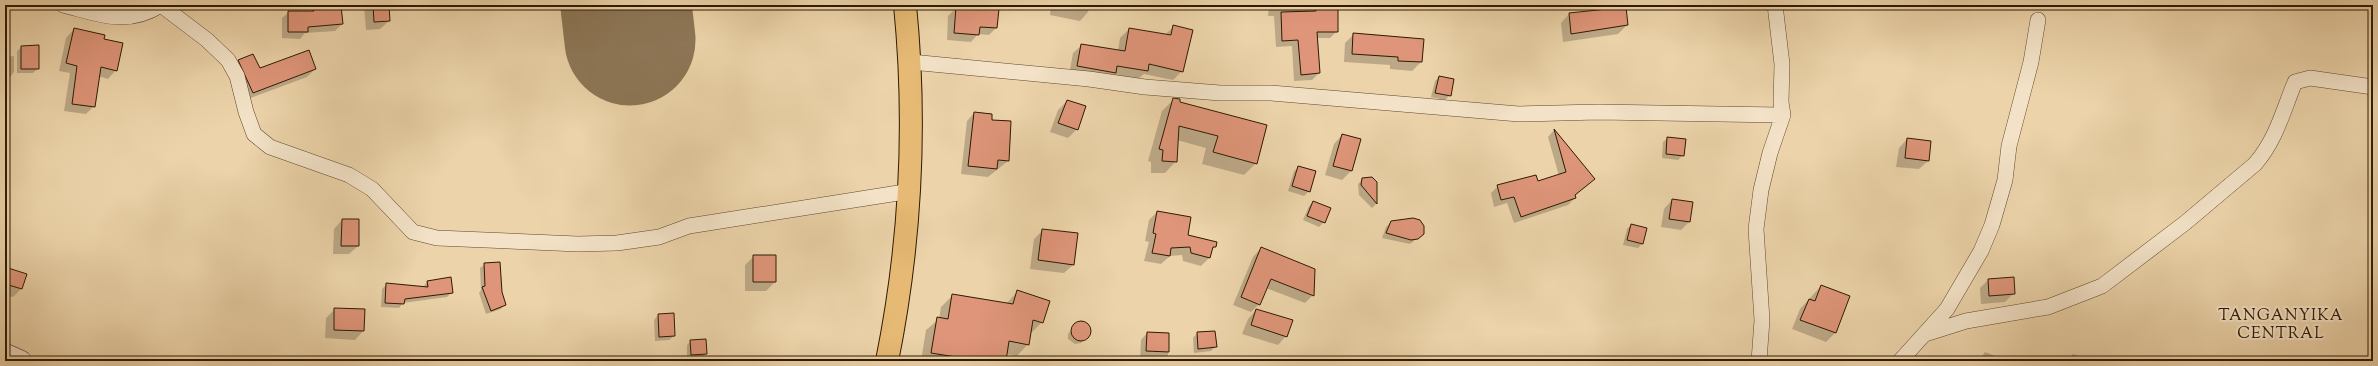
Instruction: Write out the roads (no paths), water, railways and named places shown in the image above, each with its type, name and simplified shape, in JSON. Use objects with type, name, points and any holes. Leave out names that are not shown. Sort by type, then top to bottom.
[{"type":"main road","points":[[887,361],[899,300],[910,191],[910,62],[905,5]]},
{"type":"street","points":[[63,5],[114,18],[128,19],[148,13],[161,5],[207,40],[228,60],[237,76],[246,112],[254,134],[270,146],[349,175],[372,190],[413,232],[437,238],[504,242],[618,243],[659,237],[689,226],[910,191]]},
{"type":"street","points":[[1759,361],[1762,320],[1756,230],[1761,190],[1770,153],[1783,115],[1781,102],[1782,64],[1775,5]]},
{"type":"street","points":[[1900,361],[1947,309],[1961,288],[1992,225],[2005,180],[2011,133],[2031,62],[2038,20]]},
{"type":"street","points":[[910,62],[1089,79],[1145,87],[1220,93],[1271,93],[1519,114],[1598,112],[1783,115]]},
{"type":"street","points":[[1925,334],[1966,322],[2048,307],[2102,286],[2185,223],[2255,164],[2264,154],[2277,131],[2295,82],[2310,78],[2373,87]]},
{"type":"street","points":[[5,354],[21,361]]},
{"type":"district","name":"TANGANYIKA CENTRAL","points":[[2281,325]]}]
